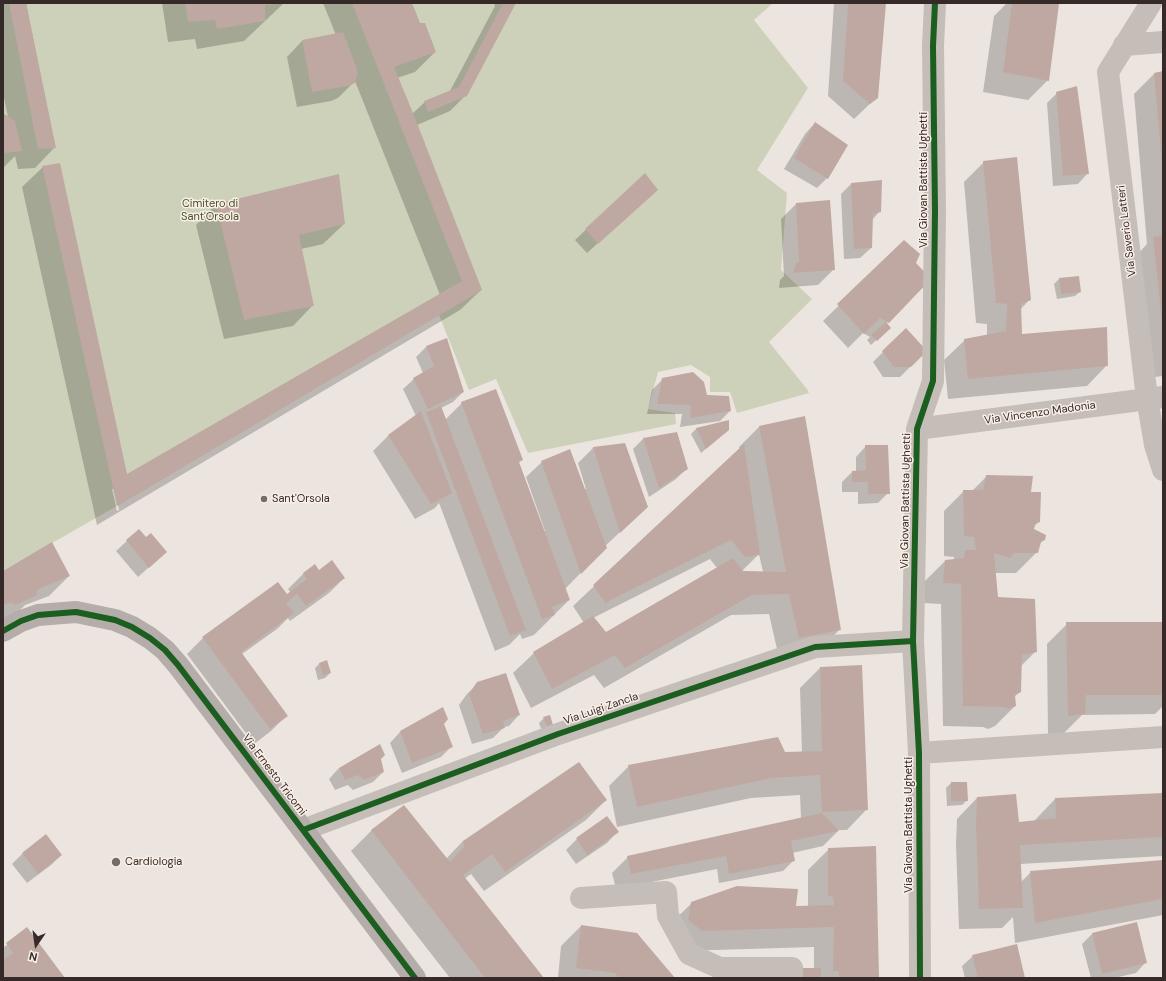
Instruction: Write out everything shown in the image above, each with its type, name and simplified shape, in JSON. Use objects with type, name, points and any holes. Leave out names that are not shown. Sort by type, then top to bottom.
[{"type":"street","name":"Via Giovan Battista Ughetti","points":[[920,978],[919,753],[913,641],[916,429],[933,381],[935,211],[933,46],[935,3]]},
{"type":"street","name":"Via Saverio Latteri","points":[[1151,3],[1108,72],[1155,398],[1155,446],[1163,470]]},
{"type":"street","points":[[1124,45],[1163,42]]},
{"type":"street","name":"Via Vincenzo Madonia","points":[[916,429],[1155,398]]},
{"type":"street","name":"Via Ernesto Tricomi","points":[[3,631],[38,615],[76,612],[114,620],[132,627],[150,638],[165,650],[178,665],[415,978]]},
{"type":"street","name":"Via Luigi Zancla","points":[[303,830],[558,734],[815,647],[913,641]]},
{"type":"street","points":[[919,753],[1163,737]]},
{"type":"street","points":[[581,898],[666,892],[668,916],[688,954],[720,968],[792,968],[792,978]]},
{"type":"green space","name":"Cimitero di Sant'Orsola","points":[[3,3],[773,3],[754,20],[808,88],[757,170],[787,193],[781,270],[812,299],[769,342],[809,393],[737,413],[730,392],[710,392],[710,377],[691,365],[658,372],[648,409],[675,413],[676,424],[528,453],[496,379],[469,390],[439,315],[117,506],[3,571]]},
{"type":"building","points":[[9,3],[26,3],[56,148],[38,149]]},
{"type":"building","points":[[185,3],[276,4],[265,5],[265,21],[217,29],[215,20],[188,22]]},
{"type":"building","points":[[352,3],[412,3],[420,23],[425,23],[436,52],[394,67],[482,290],[117,506],[42,166],[60,163],[127,474],[462,281]]},
{"type":"building","points":[[503,3],[516,3],[467,96],[428,112],[424,101],[459,87]]},
{"type":"building","points":[[848,3],[886,3],[878,98],[870,104],[843,81]]},
{"type":"building","points":[[1012,3],[1059,4],[1049,81],[1003,72]]},
{"type":"building","points":[[343,32],[358,72],[355,83],[348,86],[312,92],[302,40]]},
{"type":"building","points":[[1163,71],[1163,164],[1162,164],[1154,73]]},
{"type":"building","points":[[1077,86],[1089,174],[1063,176],[1056,92]]},
{"type":"building","points":[[3,113],[15,121],[22,151],[3,153]]},
{"type":"building","points":[[815,122],[848,145],[828,179],[794,158]]},
{"type":"building","points":[[1017,157],[1031,300],[1021,304],[1022,334],[1107,327],[1108,366],[968,379],[964,339],[1006,331],[1007,304],[996,303],[983,161]]},
{"type":"building","points":[[645,173],[658,190],[598,244],[585,229]]},
{"type":"building","points":[[339,174],[345,224],[299,235],[314,306],[244,320],[216,204]]},
{"type":"building","points":[[882,180],[881,212],[873,214],[872,248],[854,249],[851,183]]},
{"type":"building","points":[[830,200],[835,270],[793,273],[796,263],[799,262],[796,203]]},
{"type":"building","points":[[1163,235],[1163,322],[1162,322],[1153,237]]},
{"type":"building","points":[[904,240],[920,254],[916,263],[931,279],[889,323],[880,318],[864,334],[837,304]]},
{"type":"building","points":[[1079,276],[1081,292],[1061,294],[1059,278]]},
{"type":"building","points":[[886,322],[891,328],[877,341],[871,335]]},
{"type":"building","points":[[906,328],[927,351],[911,367],[894,367],[882,351]]},
{"type":"building","points":[[447,338],[464,392],[428,409],[413,378],[434,366],[426,346]]},
{"type":"building","points":[[693,372],[704,382],[707,395],[729,396],[731,411],[690,418],[691,405],[657,404],[662,378]]},
{"type":"building","points":[[496,389],[523,460],[519,462],[570,600],[552,607],[555,615],[542,619],[461,402]]},
{"type":"building","points":[[441,406],[526,630],[510,636],[426,412]]},
{"type":"building","points":[[421,411],[452,493],[431,504],[388,435]]},
{"type":"building","points":[[805,416],[841,630],[799,638],[789,594],[752,595],[625,668],[615,655],[552,689],[533,652],[593,616],[606,632],[733,558],[743,571],[786,572],[759,426]]},
{"type":"building","points":[[729,420],[729,430],[706,449],[696,428]]},
{"type":"building","points":[[677,432],[688,469],[659,488],[643,438]]},
{"type":"building","points":[[625,443],[648,507],[620,533],[593,447]]},
{"type":"building","points":[[744,444],[760,555],[745,557],[731,540],[605,603],[593,585]]},
{"type":"building","points":[[865,445],[888,445],[890,494],[868,494],[868,482],[852,482],[852,471],[866,470]]},
{"type":"building","points":[[570,449],[607,548],[581,574],[541,461]]},
{"type":"building","points":[[986,475],[1033,476],[1031,492],[1041,492],[1040,522],[1035,524],[1034,529],[1046,535],[1045,540],[1041,542],[1038,553],[1014,553],[1010,558],[994,553],[998,597],[1035,599],[1037,652],[1022,655],[1021,692],[1015,695],[1016,706],[1009,709],[1003,707],[963,706],[961,584],[943,583],[945,560],[964,558],[965,550],[976,550],[974,537],[964,536],[963,490],[983,490]]},
{"type":"building","points":[[139,529],[146,537],[151,533],[167,552],[149,568],[126,540]]},
{"type":"building","points":[[52,542],[70,576],[38,589],[36,596],[15,605],[10,602],[3,606],[3,571]]},
{"type":"building","points":[[332,560],[345,578],[306,606],[297,594],[286,603],[294,613],[241,652],[288,716],[270,729],[202,637],[278,582],[287,594],[307,579],[303,573],[315,564],[319,570]]},
{"type":"building","points":[[1066,622],[1163,622],[1163,695],[1086,695],[1085,714],[1068,716]]},
{"type":"building","points":[[327,660],[331,673],[323,675],[319,663]]},
{"type":"building","points":[[862,665],[868,810],[822,812],[820,775],[772,778],[637,807],[628,765],[778,737],[785,752],[822,751],[820,667]]},
{"type":"building","points":[[506,673],[520,715],[503,721],[505,728],[483,734],[469,694],[477,682]]},
{"type":"building","points":[[443,707],[448,719],[444,724],[453,747],[412,763],[400,731]]},
{"type":"building","points":[[550,715],[553,725],[547,726],[543,717]]},
{"type":"building","points":[[380,744],[385,755],[381,759],[384,772],[364,780],[358,775],[345,780],[339,768]]},
{"type":"building","points":[[579,762],[607,800],[505,872],[492,854],[463,875],[544,978],[485,978],[371,830],[404,805],[450,862],[464,847],[463,841]]},
{"type":"building","points":[[951,782],[967,782],[968,801],[951,801]]},
{"type":"building","points":[[1163,793],[1163,837],[1020,845],[1023,908],[979,909],[976,823],[977,797],[1016,794],[1019,822],[1056,818],[1055,798]]},
{"type":"building","points":[[822,813],[839,831],[791,841],[795,861],[729,874],[726,856],[631,874],[627,856]]},
{"type":"building","points":[[607,816],[619,832],[587,855],[576,838]]},
{"type":"building","points":[[46,834],[62,855],[38,874],[22,853]]},
{"type":"building","points":[[876,846],[879,978],[839,978],[839,971],[833,971],[834,927],[702,931],[688,920],[691,902],[737,886],[798,889],[796,906],[834,905],[833,897],[828,896],[828,848]]},
{"type":"building","points":[[1163,860],[1163,899],[1035,923],[1030,871]]},
{"type":"building","points":[[1137,922],[1147,963],[1102,974],[1092,933]]},
{"type":"building","points":[[581,925],[637,933],[675,978],[619,978],[615,973],[576,968]]},
{"type":"building","points":[[27,927],[65,978],[3,978],[3,960],[13,953],[6,943]]},
{"type":"building","points":[[1017,944],[1025,978],[978,978],[972,955]]},
{"type":"building","points":[[801,968],[821,968],[821,978],[801,978]]},
{"type":"cycle path","points":[[920,978],[919,753],[913,641],[917,429],[933,381],[935,211],[933,46],[935,3]]},
{"type":"cycle path","points":[[3,631],[21,621],[38,615],[76,612],[115,620],[132,627],[150,638],[165,650],[178,665],[415,978]]},
{"type":"cycle path","points":[[303,830],[558,734],[815,647],[913,641]]},
{"type":"place","name":"Sant'Orsola","points":[[264,499]]},
{"type":"place","name":"Cardiologia","points":[[116,862]]}]
